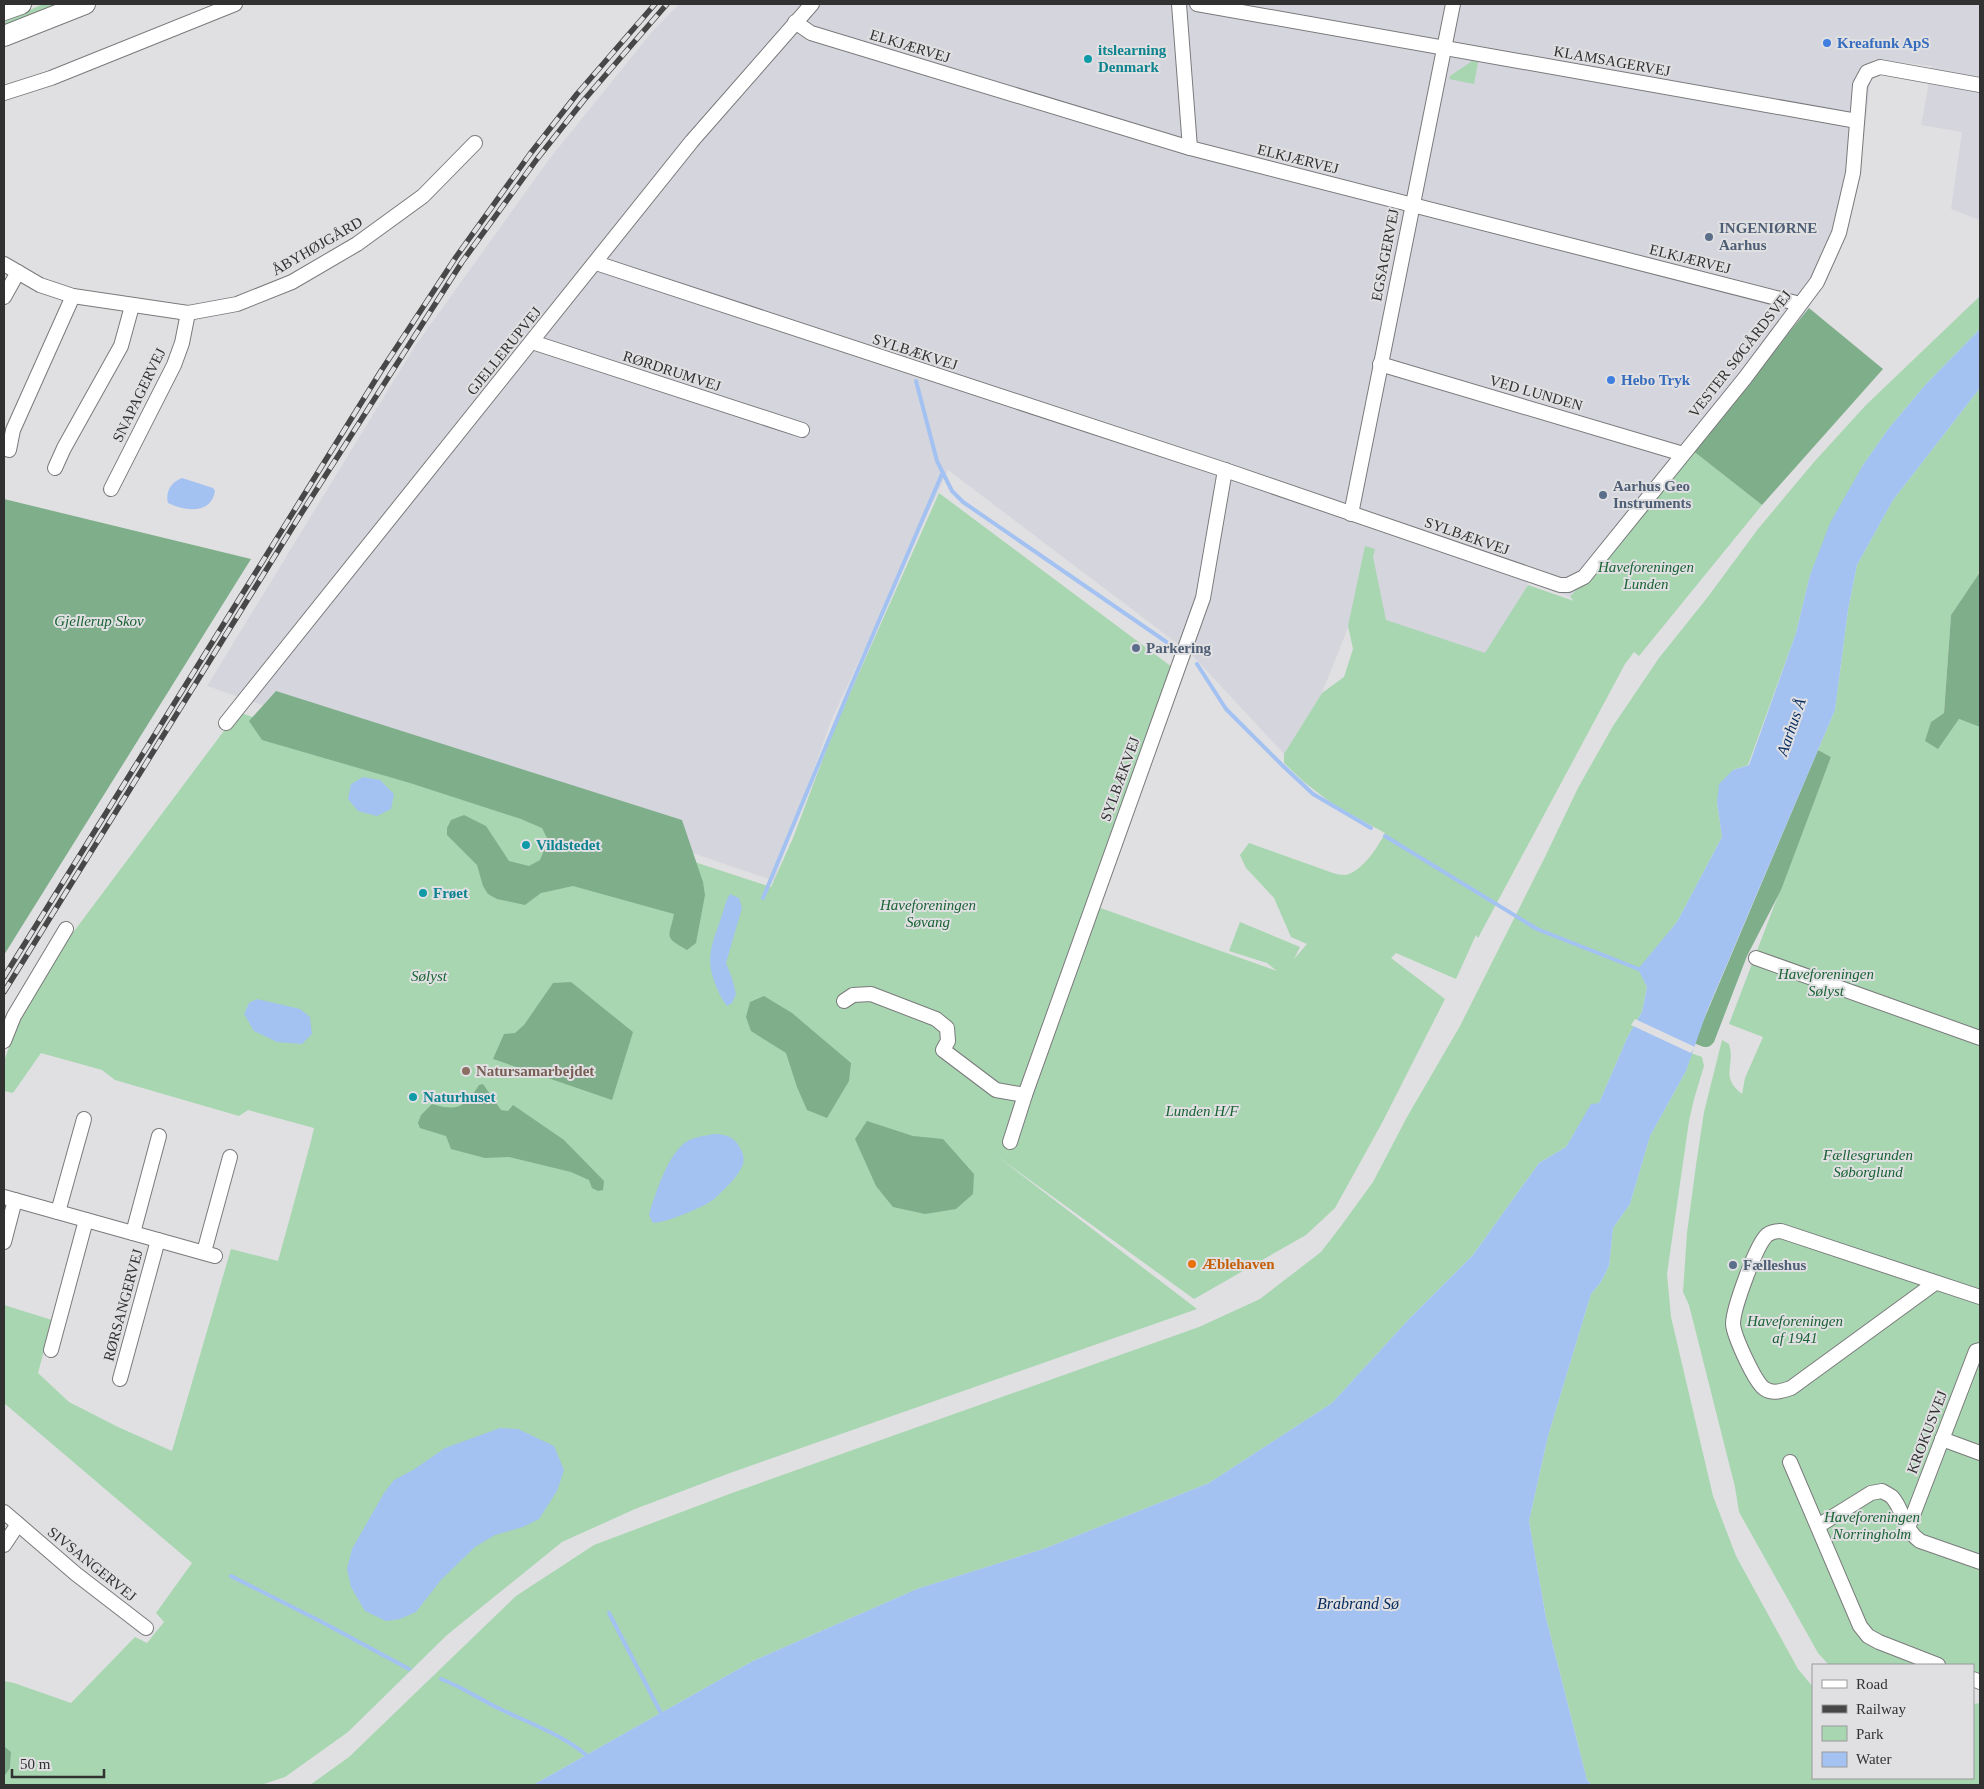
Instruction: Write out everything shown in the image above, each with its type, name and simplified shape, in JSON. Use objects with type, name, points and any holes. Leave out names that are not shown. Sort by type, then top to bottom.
[{"type":"main road","points":[[4,10],[21,4]]},
{"type":"main road","points":[[4,36],[85,4]]},
{"type":"street","points":[[4,93],[51,78],[235,4]]},
{"type":"street","name":"GJELLERUPVEJ","points":[[226,723],[692,141],[812,4]]},
{"type":"street","points":[[1179,4],[1190,148]]},
{"type":"street","name":"KLAMSAGERVEJ","points":[[1196,4],[1857,121]]},
{"type":"street","name":"EGSAGERVEJ","points":[[1351,514],[1453,4]]},
{"type":"street","name":"ELKJÆRVEJ","points":[[795,22],[811,33],[1190,148],[1800,304]]},
{"type":"street","points":[[1857,121],[1860,85],[1866,72],[1873,68],[1880,67],[1980,85]]},
{"type":"street","name":"VESTER SØGÅRDSVEJ","points":[[1584,577],[1745,378],[1817,282],[1839,233],[1853,173],[1857,121]]},
{"type":"street","name":"ÅBYHØJGÅRD","points":[[4,264],[40,285],[73,296],[188,313],[237,304],[292,282],[349,249],[423,196],[475,143]]},
{"type":"street","name":"SYLBÆKVEJ","points":[[596,263],[1225,470],[1560,585],[1568,585],[1584,577]]},
{"type":"street","points":[[4,297],[18,272]]},
{"type":"street","points":[[9,450],[13,430],[73,296]]},
{"type":"street","points":[[56,468],[64,448],[121,346],[132,306]]},
{"type":"street","name":"SNAPAGERVEJ","points":[[111,489],[174,365],[182,344],[188,313]]},
{"type":"street","name":"RØRDRUMVEJ","points":[[532,342],[802,430]]},
{"type":"street","name":"VED LUNDEN","points":[[1380,364],[1683,454]]},
{"type":"street","name":"SYLBÆKVEJ","points":[[1010,1142],[1025,1095],[1203,598],[1225,470]]},
{"type":"street","points":[[4,1041],[14,1016],[66,929]]},
{"type":"street","points":[[1756,958],[1980,1038]]},
{"type":"street","points":[[844,1001],[853,995],[871,994],[936,1019],[947,1028],[948,1041],[944,1050],[996,1090],[1025,1095]]},
{"type":"street","points":[[58,1212],[84,1119]]},
{"type":"street","name":"RØRSANGERVEJ","points":[[133,1233],[159,1136]]},
{"type":"street","name":"RØRSANGERVEJ","points":[[4,1242],[10,1199],[209,1254],[230,1157]]},
{"type":"street","points":[[51,1350],[86,1220]]},
{"type":"street","points":[[1935,1283],[1790,1388],[1776,1392],[1766,1390],[1759,1384],[1737,1339],[1733,1324],[1738,1300],[1760,1244],[1768,1234],[1781,1231],[1980,1297]]},
{"type":"street","name":"RØRSANGERVEJ","points":[[120,1379],[158,1240]]},
{"type":"street","name":"KROKUSVEJ","points":[[1908,1528],[1976,1351],[1980,1350]]},
{"type":"street","points":[[1942,1439],[1980,1453]]},
{"type":"street","points":[[1790,1462],[1860,1626],[1868,1636],[1879,1642],[1935,1664]]},
{"type":"street","points":[[1818,1526],[1871,1493],[1882,1491],[1892,1497],[1908,1528],[1920,1541],[1980,1562]]},
{"type":"street","name":"SIVSANGERVEJ","points":[[4,1512],[76,1574],[146,1628]]},
{"type":"street","points":[[4,1545],[18,1524]]},
{"type":"shaded area","points":[[679,4],[1980,4],[1980,220],[1951,209],[1962,132],[1921,125],[1932,66],[1873,59],[1858,189],[1840,245],[1809,308],[1570,597],[1528,582],[1499,679],[1348,628],[1322,693],[1284,754],[1191,654],[948,470],[831,721],[774,881],[207,686],[415,346],[550,158],[651,33]]},
{"type":"green space","points":[[43,4],[66,4],[4,28],[4,22]]},
{"type":"green space","points":[[1472,61],[1478,62],[1474,84],[1449,79],[1450,76]]},
{"type":"green space","points":[[1980,296],[1980,329],[1926,384],[1889,428],[1863,465],[1810,575],[1796,633],[1748,765],[1733,770],[1717,802],[1722,837],[1677,922],[1639,969],[1647,987],[1642,1012],[1628,1036],[1599,1103],[1591,1105],[1566,1147],[1539,1163],[1473,1255],[1409,1319],[1332,1403],[1209,1483],[1046,1548],[917,1589],[753,1661],[533,1785],[310,1785],[349,1757],[516,1596],[594,1545],[732,1493],[1199,1327],[1260,1299],[1321,1252],[1373,1182],[1407,1117],[1460,1026],[1578,788],[1613,726],[1659,658],[1707,598],[1758,529],[1814,462],[1866,405]]},
{"type":"green space","points":[[1809,308],[1883,369],[1762,505],[1692,450]]},
{"type":"green space","points":[[1980,388],[1980,572],[1951,615],[1944,713],[1931,722],[1938,748],[1959,719],[1980,727],[1980,1681],[1974,1682],[1974,1664],[1828,1664],[1818,1653],[1739,1512],[1735,1487],[1689,1305],[1683,1292],[1687,1233],[1704,1112],[1722,1040],[1729,1044],[1731,1052],[1731,1082],[1742,1094],[1745,1078],[1763,1037],[1729,1024],[1831,757],[1818,750],[1835,710],[1848,610],[1857,565],[1893,500]]},
{"type":"green space","points":[[1692,450],[1762,505],[1639,656],[1634,652],[1625,664],[1478,938],[1476,935],[1456,979],[1396,953],[1391,958],[1445,999],[1382,1123],[1335,1208],[1306,1235],[1194,1299],[994,1154],[1197,1309],[730,1473],[635,1509],[562,1542],[447,1635],[348,1732],[285,1777],[261,1785],[4,1785],[4,1777],[10,1768],[11,1752],[4,1746],[4,1681],[71,1703],[135,1637],[147,1643],[164,1622],[156,1613],[192,1563],[4,1403],[4,1305],[52,1320],[38,1373],[69,1402],[118,1427],[172,1451],[231,1249],[278,1261],[314,1128],[248,1110],[239,1116],[115,1080],[102,1070],[41,1053],[13,1093],[4,1091],[4,1061],[21,1016],[59,950],[63,949],[69,938],[238,712],[771,887],[793,838],[835,727],[939,493],[1172,667],[1095,906],[1277,971],[1267,963],[1229,951],[1240,922],[1300,947],[1294,959],[1307,944],[1291,937],[1274,898],[1246,868],[1240,855],[1249,843],[1333,873],[1345,875],[1363,864],[1374,852],[1385,833],[1334,805],[1304,782],[1284,763],[1284,754],[1322,693],[1344,677],[1353,649],[1348,626],[1365,546],[1375,549],[1373,557],[1386,620],[1485,653],[1528,585],[1574,601],[1570,597]]},
{"type":"green space","name":"Gjellerup Skov","points":[[4,499],[251,559],[4,955]]},
{"type":"green space","points":[[1980,572],[1980,727],[1959,719],[1938,749],[1925,741],[1931,722],[1944,713],[1951,615]]},
{"type":"green space","points":[[276,691],[682,820],[703,882],[705,895],[696,943],[687,950],[671,939],[670,933],[674,914],[573,886],[541,893],[525,905],[497,899],[488,894],[483,886],[477,865],[447,835],[447,828],[451,820],[464,815],[486,826],[509,861],[529,866],[540,860],[548,840],[542,828],[521,819],[410,783],[262,740],[249,721]]},
{"type":"green space","points":[[1818,750],[1831,757],[1781,890],[1747,956],[1714,1042],[1707,1047],[1700,1046],[1694,1043]]},
{"type":"green space","points":[[571,982],[633,1032],[612,1100],[493,1059],[504,1034],[515,1033],[524,1025],[553,983]]},
{"type":"green space","points":[[764,996],[792,1013],[851,1063],[849,1081],[827,1118],[807,1110],[786,1053],[751,1031],[746,1017],[750,1002]]},
{"type":"green space","points":[[1691,1053],[1702,1057],[1704,1066],[1689,1121],[1667,1274],[1671,1317],[1713,1496],[1736,1556],[1798,1669],[1812,1686],[1812,1779],[1974,1779],[1974,1704],[1980,1703],[1980,1785],[1592,1785],[1587,1780],[1546,1618],[1529,1521],[1548,1436],[1591,1294],[1601,1282],[1609,1266],[1613,1228],[1630,1204],[1650,1136],[1686,1071]]},
{"type":"green space","points":[[483,1084],[501,1110],[508,1111],[513,1105],[564,1140],[604,1181],[603,1190],[598,1191],[592,1188],[589,1180],[571,1172],[509,1157],[485,1158],[451,1149],[446,1136],[420,1128],[418,1123],[421,1115],[432,1104],[448,1108],[460,1106],[465,1103],[479,1085]]},
{"type":"green space","points":[[867,1121],[913,1136],[943,1139],[974,1174],[973,1194],[956,1209],[925,1214],[893,1207],[876,1186],[855,1139]]},
{"type":"green space","points":[[4,1746],[11,1752],[10,1768],[4,1777]]},
{"type":"water","name":"Brabrand Sø","points":[[1980,329],[1980,388],[1893,500],[1857,565],[1848,610],[1835,710],[1707,1011],[1686,1071],[1650,1136],[1630,1204],[1613,1228],[1609,1266],[1601,1282],[1591,1294],[1548,1436],[1529,1521],[1546,1618],[1587,1780],[1592,1785],[533,1785],[753,1661],[917,1589],[1046,1548],[1209,1483],[1332,1403],[1409,1319],[1473,1255],[1539,1163],[1566,1147],[1591,1104],[1599,1103],[1628,1036],[1642,1012],[1647,987],[1638,969],[1677,922],[1722,837],[1717,802],[1719,784],[1733,770],[1749,765],[1796,633],[1810,575],[1830,523],[1863,465],[1889,428],[1926,384]]},
{"type":"water","points":[[182,478],[213,488],[215,491],[213,499],[203,507],[196,509],[182,508],[168,503],[168,491],[175,482]]},
{"type":"water","points":[[363,777],[380,780],[394,794],[391,809],[377,816],[358,811],[348,799],[351,784]]},
{"type":"water","points":[[730,894],[739,898],[742,908],[726,963],[736,994],[732,1003],[727,1006],[712,975],[710,958],[713,942]]},
{"type":"water","points":[[257,999],[300,1009],[310,1017],[312,1034],[302,1044],[277,1042],[254,1031],[244,1014],[249,1003]]},
{"type":"water","points":[[713,1134],[728,1136],[739,1146],[744,1159],[738,1173],[726,1188],[709,1202],[675,1218],[653,1223],[649,1215],[663,1175],[673,1156],[689,1140]]},
{"type":"water","points":[[500,1428],[518,1429],[554,1446],[564,1470],[557,1491],[539,1519],[523,1527],[495,1535],[475,1547],[441,1580],[416,1612],[400,1619],[386,1621],[365,1611],[351,1587],[347,1569],[352,1549],[384,1493],[394,1480],[413,1470],[445,1448]]},
{"type":"pier","points":[[1635,1019],[1695,1047],[1691,1053],[1631,1025]]},
{"type":"waterway","points":[[916,381],[937,461],[952,491],[963,502],[1168,643]]},
{"type":"waterway","points":[[763,898],[942,474]]},
{"type":"waterway","points":[[1197,664],[1226,709],[1282,765],[1313,794],[1371,828]]},
{"type":"waterway","points":[[1385,836],[1537,929],[1641,970]]},
{"type":"waterway","points":[[231,1576],[409,1669]]},
{"type":"waterway","points":[[609,1613],[661,1713]]},
{"type":"waterway","points":[[441,1679],[557,1736],[586,1755]]},
{"type":"railway","points":[[4,977],[381,371],[456,257],[530,154],[577,94],[655,4]]},
{"type":"railway","points":[[4,992],[299,517],[462,262],[537,159],[584,100],[667,4]]},
{"type":"place","name":"Kreafunk ApS","points":[[1827,43]]},
{"type":"place","name":"itslearning Denmark","points":[[1088,59]]},
{"type":"place","name":"INGENIØRNE Aarhus","points":[[1709,237]]},
{"type":"place","name":"Hebo Tryk","points":[[1611,380]]},
{"type":"place","name":"Aarhus Geo Instruments","points":[[1603,495]]},
{"type":"place","name":"Parkering","points":[[1136,648]]},
{"type":"place","name":"Vildstedet","points":[[526,845]]},
{"type":"place","name":"Frøet","points":[[423,893]]},
{"type":"place","name":"Natursamarbejdet","points":[[466,1071]]},
{"type":"place","name":"Naturhuset","points":[[413,1097]]},
{"type":"place","name":"Æblehaven","points":[[1192,1264]]},
{"type":"place","name":"Fælleshus","points":[[1733,1265]]},
{"type":"park label","name":"Haveforeningen Lunden","points":[[1646,576]]},
{"type":"park label","name":"Haveforeningen Søvang","points":[[928,914]]},
{"type":"park label","name":"Sølyst","points":[[429,976]]},
{"type":"park label","name":"Haveforeningen Sølyst","points":[[1826,982]]},
{"type":"park label","name":"Lunden H/F","points":[[1202,1111]]},
{"type":"park label","name":"Fællesgrunden Søborglund","points":[[1868,1164]]},
{"type":"park label","name":"Haveforeningen af 1941","points":[[1795,1330]]},
{"type":"park label","name":"Haveforeningen Norringholm","points":[[1872,1526]]},
{"type":"water label","name":"Aarhus Å","points":[[1791,727]]}]
